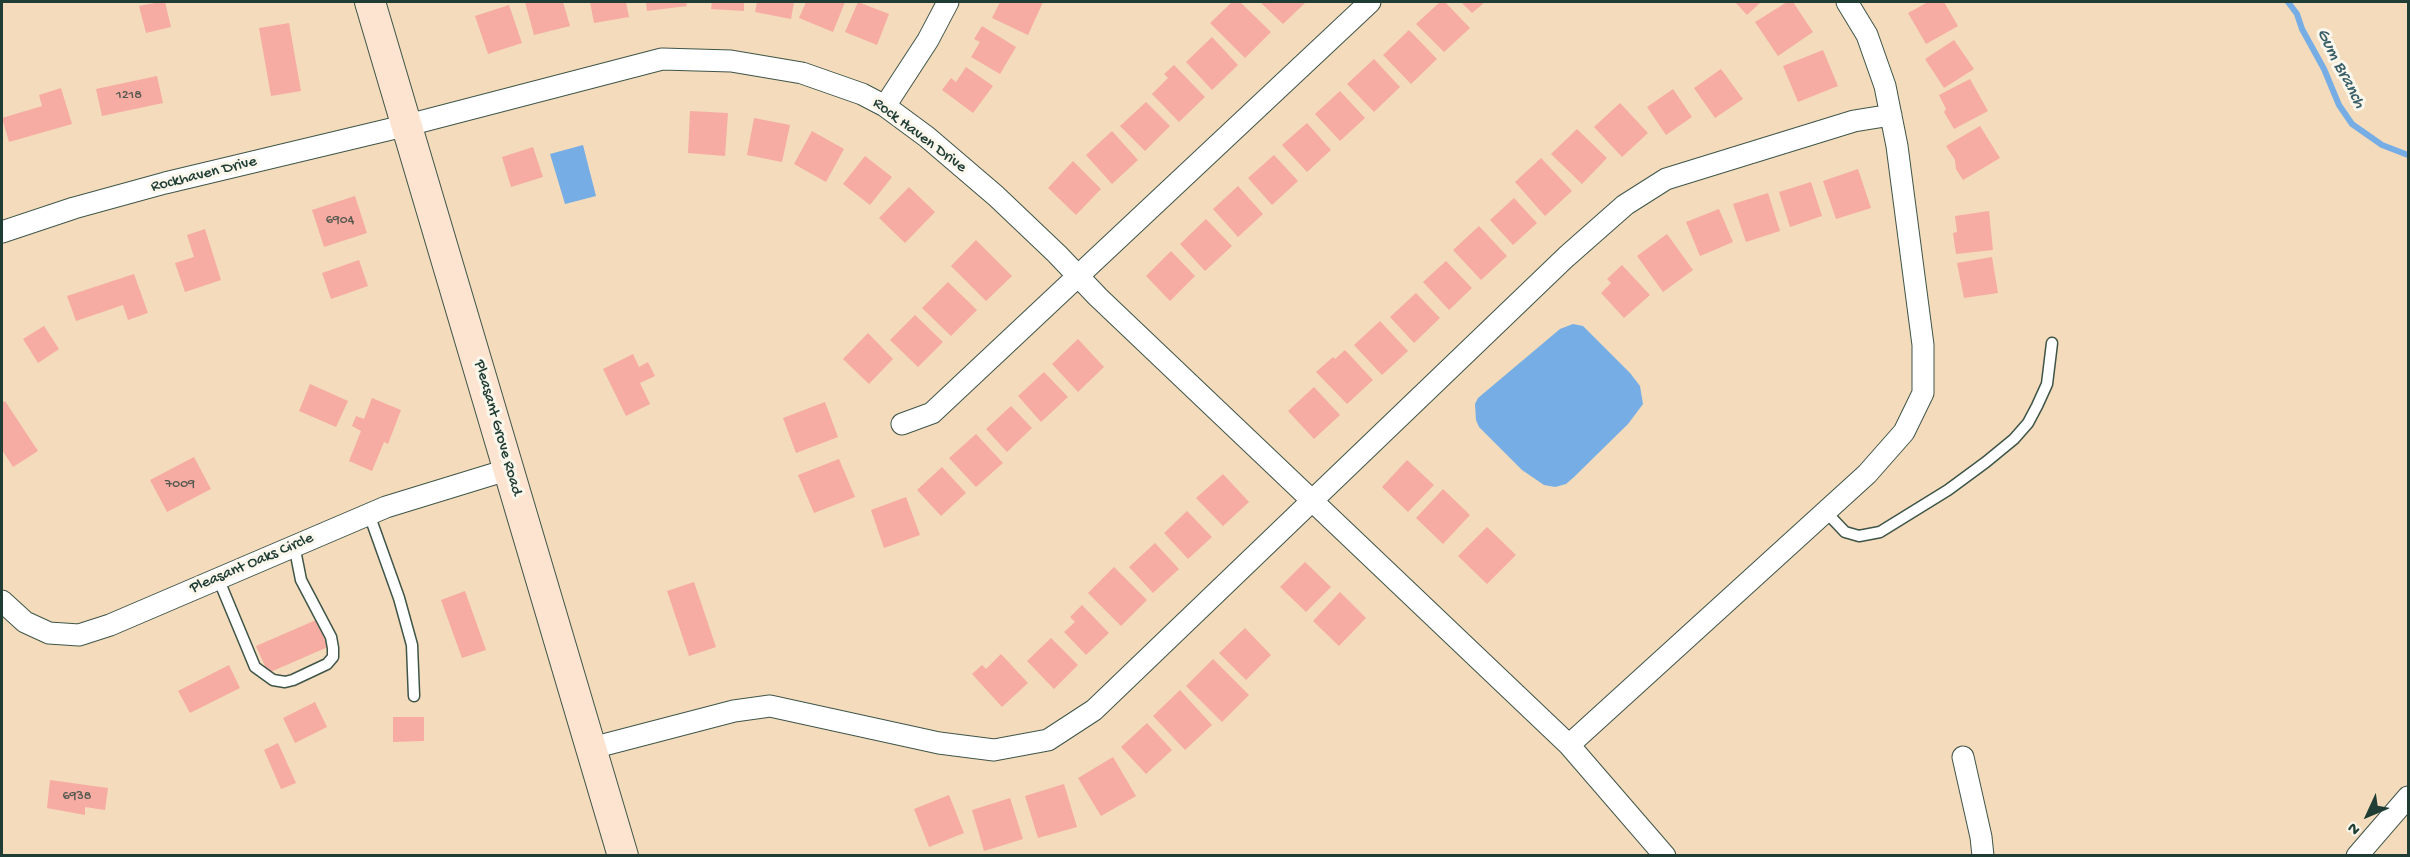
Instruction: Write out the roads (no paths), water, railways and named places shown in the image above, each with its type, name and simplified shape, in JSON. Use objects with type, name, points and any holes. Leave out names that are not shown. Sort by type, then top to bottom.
[{"type":"street","name":"Pleasant Grove Road","points":[[370,2],[623,855]]},
{"type":"street","points":[[885,106],[928,40],[948,2]]},
{"type":"street","points":[[903,424],[932,413],[1370,2]]},
{"type":"street","points":[[1569,745],[1867,474],[1904,432],[1923,393],[1923,345],[1897,146],[1885,86],[1867,35],[1847,2]]},
{"type":"street","name":"Rock Haven Drive","points":[[408,125],[662,59],[732,61],[802,73],[862,94],[885,106],[927,137],[996,196],[1569,745],[1665,855]]},
{"type":"street","points":[[592,748],[734,711],[770,706],[961,746],[994,750],[1048,740],[1094,710],[1564,259],[1625,205],[1666,179],[1854,121],[1890,115]]},
{"type":"street","name":"Rockhaven Drive","points":[[2,232],[74,208],[165,183],[408,125]]},
{"type":"street","name":"Pleasant Oaks Circle","points":[[2,601],[25,622],[65,635],[79,635],[110,625],[369,514],[510,469]]},
{"type":"street","points":[[1963,757],[1983,855]]},
{"type":"street","points":[[2357,855],[2409,798]]},
{"type":"lane","points":[[1826,512],[1845,532],[1859,536],[1880,532],[1948,490],[1986,462],[2014,440],[2028,423],[2046,384],[2052,343]]},
{"type":"lane","points":[[369,514],[399,598],[412,645],[414,696]]},
{"type":"lane","points":[[218,578],[255,667],[273,680],[285,682],[294,680],[327,664],[333,657],[333,648],[331,637],[301,580],[294,545]]},
{"type":"water","points":[[583,145],[596,196],[565,204],[550,154]]},
{"type":"water","points":[[1573,324],[1583,326],[1630,373],[1640,386],[1643,404],[1628,424],[1574,477],[1566,484],[1555,487],[1544,485],[1522,470],[1479,427],[1475,404],[1478,398],[1560,329]]},
{"type":"waterway","name":"Gum Branch","points":[[2288,2],[2297,14],[2339,105],[2352,124],[2382,145],[2408,155]]}]
